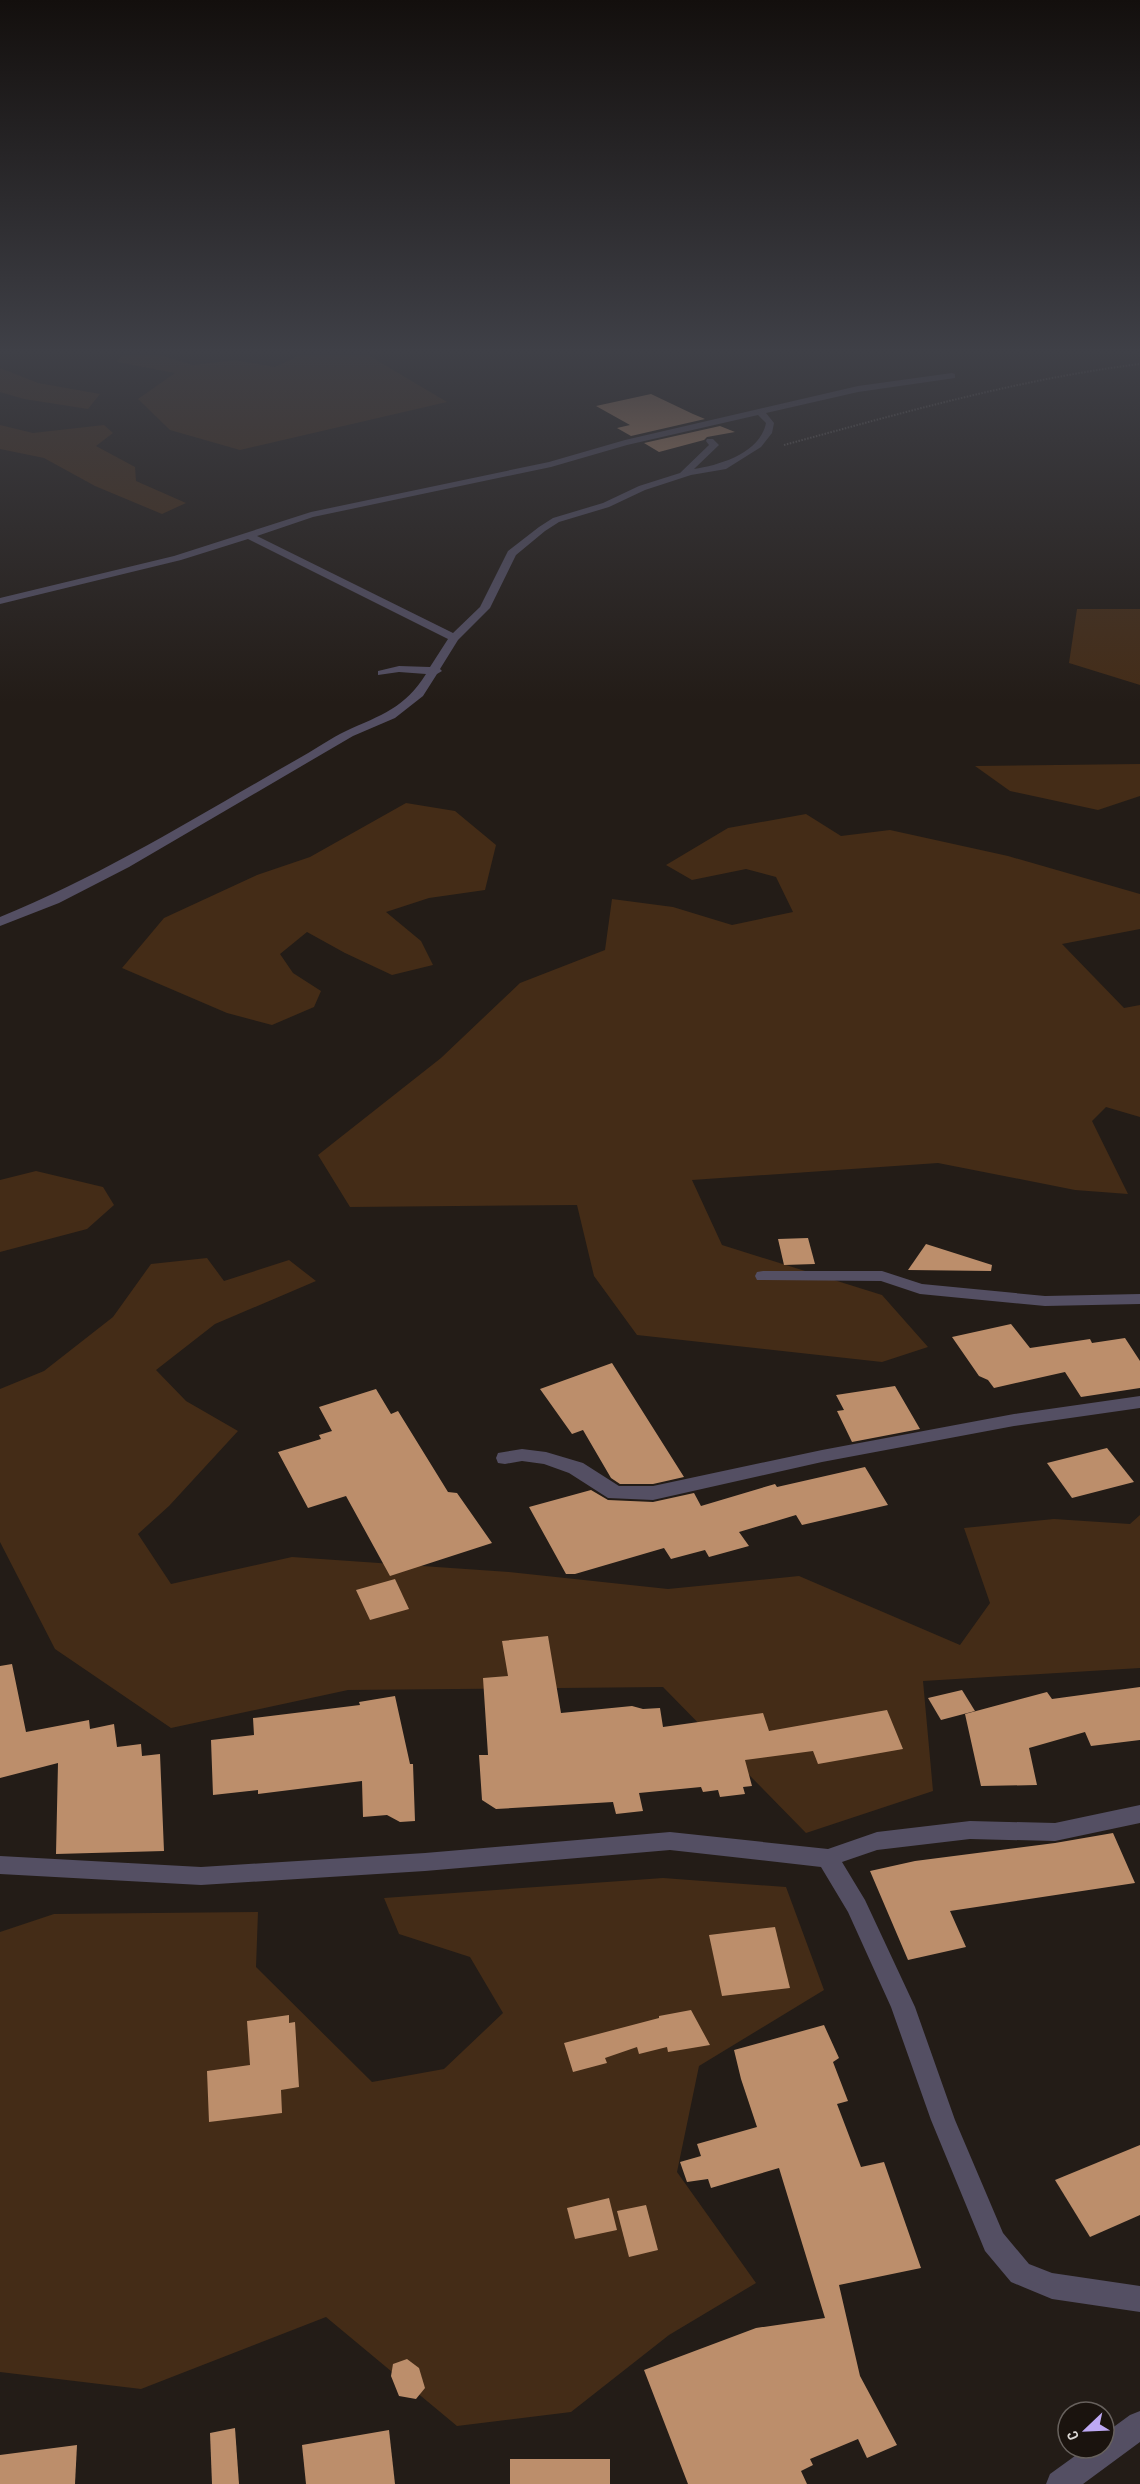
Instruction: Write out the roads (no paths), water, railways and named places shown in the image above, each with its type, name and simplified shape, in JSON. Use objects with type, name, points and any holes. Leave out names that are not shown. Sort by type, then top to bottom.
[{"type":"street","points":[[0,601],[177,558],[311,515],[518,471]]},
{"type":"street","points":[[682,476],[686,471]]},
{"type":"street","points":[[0,922],[54,900],[124,864],[349,734],[391,716],[419,694],[436,671],[454,638],[486,608],[512,553],[555,520],[606,505],[642,488],[705,471]]},
{"type":"street","points":[[248,535],[454,638]]},
{"type":"street","points":[[382,673],[399,669],[436,671]]},
{"type":"street","points":[[763,1276],[882,1276],[920,1289],[1045,1301],[1140,1299]]},
{"type":"street","points":[[505,1458],[522,1455],[546,1458],[576,1468],[615,1493],[652,1493],[834,1454],[1014,1420],[1140,1402]]},
{"type":"street","points":[[0,1865],[201,1876],[413,1862],[669,1841],[828,1858],[877,1841],[970,1830],[1055,1832],[1140,1814]]},
{"type":"street","points":[[828,1858],[857,1907],[903,2007],[943,2120],[994,2242],[1020,2273],[1052,2286],[1140,2299]]},
{"type":"street","points":[[1060,2484],[1140,2425]]}]
